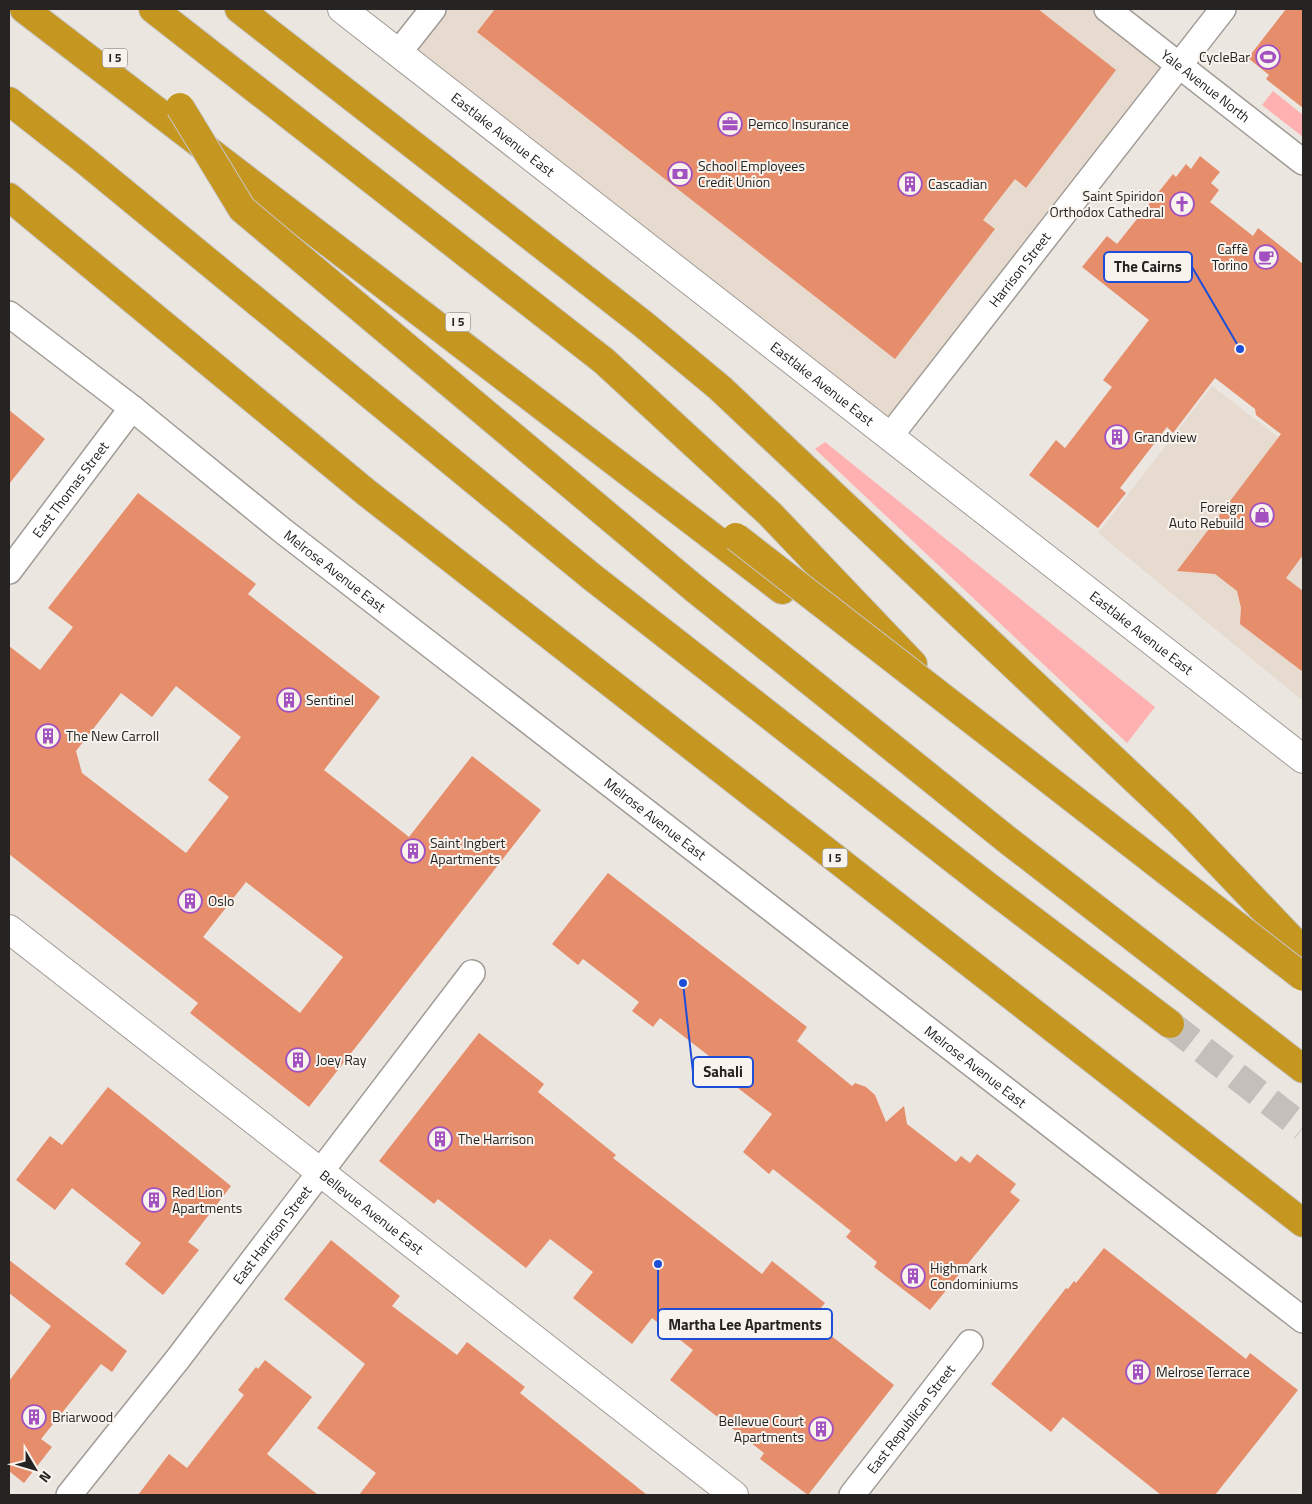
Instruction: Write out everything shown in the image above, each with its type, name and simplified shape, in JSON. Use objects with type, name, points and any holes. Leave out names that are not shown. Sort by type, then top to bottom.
[{"type":"highway","points":[[24,9],[1005,761],[1303,993]]},
{"type":"highway","name":"I 5","points":[[50,9],[180,107],[1303,977]]},
{"type":"highway","points":[[153,9],[604,361],[770,514],[1005,761]]},
{"type":"highway","points":[[238,9],[643,324],[720,388],[796,457],[1180,822],[1303,951]]},
{"type":"highway","points":[[9,101],[83,159],[592,577],[989,887],[1170,1024]]},
{"type":"highway","points":[[180,107],[242,209],[696,589],[1224,1010],[1303,1069]]},
{"type":"highway","name":"I 5","points":[[9,197],[367,493],[1303,1223]]},
{"type":"main road","name":"Eastlake Avenue East","points":[[342,9],[1303,759]]},
{"type":"main road","name":"Bellevue Avenue East","points":[[9,929],[734,1495]]},
{"type":"street","points":[[399,52],[433,9]]},
{"type":"street","name":"Yale Avenue North","points":[[1107,9],[1303,162]]},
{"type":"street","name":"Harrison Street","points":[[890,436],[1223,9]]},
{"type":"street","name":"Melrose Avenue East","points":[[9,314],[132,408],[283,531],[1303,1320]]},
{"type":"street","name":"East Thomas Street","points":[[9,571],[132,408]]},
{"type":"street","name":"East Harrison Street","points":[[69,1495],[177,1360],[472,973]]},
{"type":"street","name":"East Republican Street","points":[[852,1495],[970,1343]]},
{"type":"shaded area","points":[[433,9],[1107,9],[1179,65],[890,436],[399,52]]},
{"type":"shaded area","points":[[1273,91],[1303,115],[1303,137],[1262,105]]},
{"type":"shaded area","points":[[1212,386],[1303,456],[1303,701],[1098,533]]},
{"type":"shaded area","points":[[825,442],[1155,707],[1127,743],[815,449]]},
{"type":"building","points":[[495,9],[1038,9],[1116,70],[1026,188],[1015,179],[983,220],[995,229],[895,359],[477,32]]},
{"type":"building","points":[[1286,9],[1303,9],[1303,108],[1266,79],[1269,75],[1248,58]]},
{"type":"building","points":[[1200,156],[1220,172],[1211,183],[1219,190],[1210,202],[1253,236],[1258,228],[1303,264],[1303,555],[1286,578],[1303,591],[1303,672],[1240,624],[1241,608],[1237,591],[1215,574],[1177,571],[1281,434],[1256,415],[1255,409],[1215,378],[1173,433],[1167,427],[1120,488],[1126,493],[1098,528],[1029,475],[1056,440],[1065,448],[1112,387],[1103,380],[1149,320],[1082,267],[1107,236],[1117,244],[1173,174],[1176,177],[1186,164],[1191,169]]},
{"type":"building","points":[[9,410],[45,439],[9,484]]},
{"type":"building","points":[[138,493],[256,584],[248,594],[380,697],[324,770],[409,837],[472,756],[541,810],[309,1107],[190,1013],[198,1003],[9,854],[9,646],[40,670],[73,627],[48,608]],"holes":[[[176,686],[241,737],[208,780],[229,797],[186,853],[82,773],[76,751],[121,693],[152,717]],[[246,882],[343,957],[300,1013],[203,937]]]},
{"type":"building","points":[[608,873],[807,1027],[797,1041],[852,1086],[855,1083],[866,1087],[875,1095],[886,1122],[904,1106],[907,1124],[956,1162],[961,1156],[970,1163],[977,1154],[1016,1184],[1010,1192],[1020,1200],[930,1310],[874,1267],[877,1262],[846,1237],[851,1231],[773,1169],[769,1174],[743,1152],[772,1114],[726,1079],[731,1073],[660,1018],[653,1027],[632,1011],[639,1002],[583,959],[578,965],[552,944]]},
{"type":"building","points":[[479,1033],[544,1084],[538,1092],[616,1155],[613,1158],[762,1274],[772,1261],[825,1303],[811,1320],[894,1385],[808,1495],[760,1459],[764,1453],[670,1380],[693,1350],[652,1318],[632,1344],[573,1298],[593,1272],[550,1239],[526,1268],[438,1199],[434,1204],[379,1161]]},
{"type":"building","name":"Red Lion Apartments","points":[[108,1087],[231,1186],[188,1242],[199,1250],[163,1295],[125,1264],[141,1243],[72,1188],[55,1210],[16,1180],[50,1136],[62,1145]]},
{"type":"building","points":[[331,1240],[400,1296],[392,1306],[457,1355],[467,1342],[525,1387],[520,1393],[647,1495],[359,1495],[376,1473],[317,1428],[365,1364],[284,1299]]},
{"type":"building","name":"Melrose Terrace","points":[[1104,1248],[1246,1359],[1250,1353],[1298,1390],[1215,1495],[1161,1495],[1063,1417],[1051,1432],[991,1384],[1066,1288],[1068,1289],[1074,1281],[1076,1283]]},
{"type":"building","points":[[9,1260],[127,1351],[112,1372],[101,1364],[41,1439],[52,1447],[24,1483],[9,1471],[9,1381],[51,1326],[9,1293]]},
{"type":"building","points":[[265,1360],[312,1397],[267,1454],[318,1495],[138,1495],[169,1454],[187,1468],[244,1395],[238,1390],[256,1367],[258,1369]]},
{"type":"tunnel","points":[[1170,1024],[1303,1128]]},
{"type":"place","name":"CycleBar","points":[[1268,57]]},
{"type":"place","name":"Pemco Insurance","points":[[730,124]]},
{"type":"place","name":"School Employees Credit Union","points":[[680,174]]},
{"type":"place","name":"Cascadian","points":[[910,184]]},
{"type":"place","name":"Saint Spiridon Orthodox Cathedral","points":[[1182,204]]},
{"type":"place","name":"Caffè Torino","points":[[1266,257]]},
{"type":"place","name":"The Cairns","points":[[1240,349]]},
{"type":"place","name":"Grandview","points":[[1117,437]]},
{"type":"place","name":"Foreign Auto Rebuild","points":[[1262,515]]},
{"type":"place","name":"Sentinel","points":[[289,700]]},
{"type":"place","name":"The New Carroll","points":[[48,736]]},
{"type":"place","name":"Saint Ingbert Apartments","points":[[413,851]]},
{"type":"place","name":"Oslo","points":[[190,901]]},
{"type":"place","name":"Sahali","points":[[683,983]]},
{"type":"place","name":"Joey Ray","points":[[298,1060]]},
{"type":"place","name":"The Harrison","points":[[440,1139]]},
{"type":"place","name":"Red Lion Apartments","points":[[154,1200]]},
{"type":"place","name":"Martha Lee Apartments","points":[[658,1264]]},
{"type":"place","name":"Highmark Condominiums","points":[[913,1276]]},
{"type":"place","name":"Melrose Terrace","points":[[1138,1372]]},
{"type":"place","name":"Briarwood","points":[[34,1417]]},
{"type":"place","name":"Bellevue Court Apartments","points":[[821,1429]]}]
